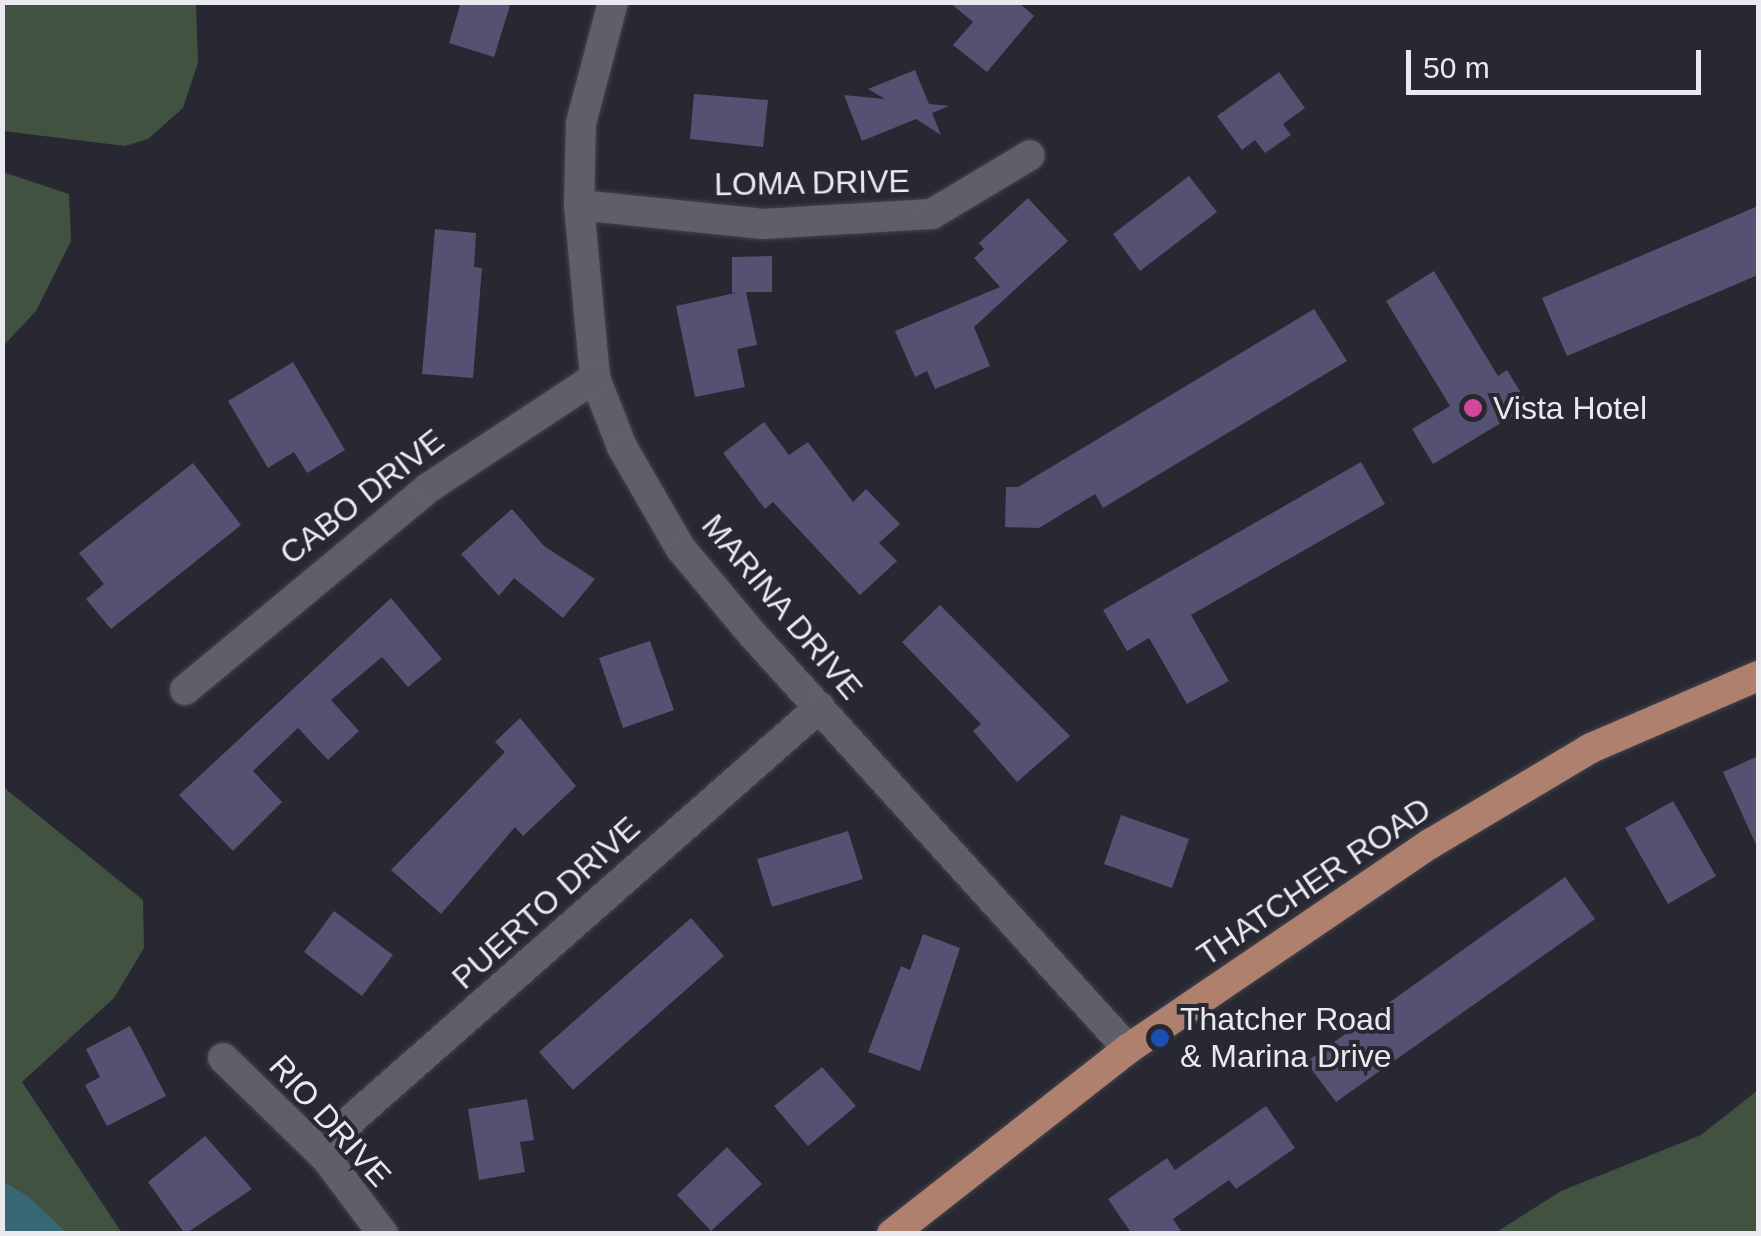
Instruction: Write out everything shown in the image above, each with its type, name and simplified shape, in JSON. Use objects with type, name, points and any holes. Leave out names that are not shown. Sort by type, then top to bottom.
[{"type":"main road","name":"THATCHER ROAD","points":[[892,1234],[1128,1049],[1516,790],[1758,676]]},
{"type":"street","name":"MARINA DRIVE","points":[[614,2],[581,123],[580,206],[595,378],[622,447],[681,548],[1128,1049]]},
{"type":"street","name":"LOMA DRIVE","points":[[580,206],[762,224],[932,214],[1030,154]]},
{"type":"street","name":"CABO DRIVE","points":[[185,690],[428,488],[595,378]]},
{"type":"street","name":"PUERTO DRIVE","points":[[326,1158],[353,1118],[820,707]]},
{"type":"street","name":"RIO DRIVE","points":[[223,1058],[326,1158],[383,1234]]},
{"type":"green space","points":[[2,3],[196,3],[198,63],[183,108],[148,139],[125,146],[3,131]]},
{"type":"green space","points":[[3,172],[69,194],[71,241],[36,311],[3,346]]},
{"type":"green space","points":[[2,786],[143,900],[144,948],[114,998],[22,1082],[122,1233],[67,1233],[3,1181]]},
{"type":"green space","points":[[1758,1090],[1758,1233],[1495,1233],[1561,1191],[1701,1135]]},
{"type":"water","points":[[3,1181],[29,1197],[67,1233],[3,1233]]},
{"type":"building","points":[[461,2],[511,2],[494,57],[449,43]]},
{"type":"building","points":[[949,2],[1018,2],[1034,16],[987,72],[953,45],[973,22]]},
{"type":"building","points":[[915,70],[929,104],[949,106],[932,113],[941,135],[916,119],[862,141],[844,95],[885,99],[868,89]]},
{"type":"building","points":[[1279,72],[1305,108],[1283,124],[1291,135],[1265,153],[1255,140],[1242,150],[1217,116]]},
{"type":"building","points":[[694,94],[768,100],[763,147],[690,139]]},
{"type":"building","points":[[1189,176],[1217,212],[1140,271],[1113,234]]},
{"type":"building","points":[[1028,198],[1068,241],[974,327],[990,366],[935,389],[927,371],[915,377],[895,331],[1000,287],[974,258],[984,249],[979,243]]},
{"type":"building","points":[[1758,206],[1758,275],[1567,356],[1542,298]]},
{"type":"building","points":[[435,229],[476,233],[474,267],[482,268],[473,378],[422,374]]},
{"type":"building","points":[[772,256],[772,292],[746,292],[757,345],[737,349],[745,387],[695,397],[676,306],[740,292],[732,293],[732,257]]},
{"type":"building","points":[[1434,271],[1498,376],[1507,370],[1529,406],[1433,464],[1412,429],[1450,406],[1386,301]]},
{"type":"building","points":[[1314,309],[1347,361],[1103,508],[1095,494],[1039,528],[1005,527],[1006,487],[1018,487]]},
{"type":"building","points":[[293,362],[345,450],[307,473],[294,452],[268,468],[228,401]]},
{"type":"building","points":[[764,422],[789,455],[808,442],[853,502],[866,489],[900,524],[879,543],[897,561],[860,595],[773,502],[765,509],[723,453]]},
{"type":"building","points":[[1361,462],[1385,504],[1191,615],[1229,681],[1187,704],[1149,638],[1127,651],[1103,610]]},
{"type":"building","points":[[193,463],[241,525],[111,629],[86,599],[104,584],[79,553]]},
{"type":"building","points":[[512,509],[544,546],[595,579],[563,618],[514,578],[499,596],[461,554]]},
{"type":"building","points":[[391,598],[442,659],[408,687],[382,657],[331,700],[359,731],[328,760],[298,728],[253,771],[282,802],[233,851],[179,795]]},
{"type":"building","points":[[940,605],[1070,736],[1017,782],[973,731],[981,724],[902,642]]},
{"type":"building","points":[[650,641],[674,710],[623,728],[599,658]]},
{"type":"building","points":[[520,718],[576,786],[523,836],[515,827],[441,914],[391,870],[505,752],[495,742]]},
{"type":"building","points":[[1758,756],[1758,849],[1723,772]]},
{"type":"building","points":[[1673,801],[1716,876],[1668,904],[1625,828]]},
{"type":"building","points":[[1121,815],[1189,839],[1172,888],[1104,864]]},
{"type":"building","points":[[848,831],[863,879],[772,907],[757,859]]},
{"type":"building","points":[[1565,877],[1595,919],[1336,1102],[1306,1062]]},
{"type":"building","points":[[334,911],[393,955],[362,996],[304,952]]},
{"type":"building","points":[[691,918],[724,956],[573,1090],[539,1052]]},
{"type":"building","points":[[923,934],[960,948],[920,1071],[868,1052],[901,966],[910,970]]},
{"type":"building","points":[[130,1026],[166,1096],[107,1126],[85,1085],[100,1077],[86,1049]]},
{"type":"building","points":[[822,1067],[856,1106],[808,1146],[774,1106]]},
{"type":"building","points":[[527,1099],[534,1140],[520,1142],[525,1172],[479,1180],[468,1109]]},
{"type":"building","points":[[1266,1106],[1295,1148],[1236,1189],[1229,1180],[1173,1219],[1183,1234],[1132,1234],[1108,1199],[1167,1158],[1175,1170]]},
{"type":"building","points":[[205,1136],[252,1189],[185,1234],[148,1182]]},
{"type":"building","points":[[727,1147],[762,1184],[711,1231],[677,1195]]},
{"type":"place","name":"Vista Hotel","points":[[1473,408]]},
{"type":"place","name":"Thatcher Road & Marina Drive","points":[[1160,1038]]}]
